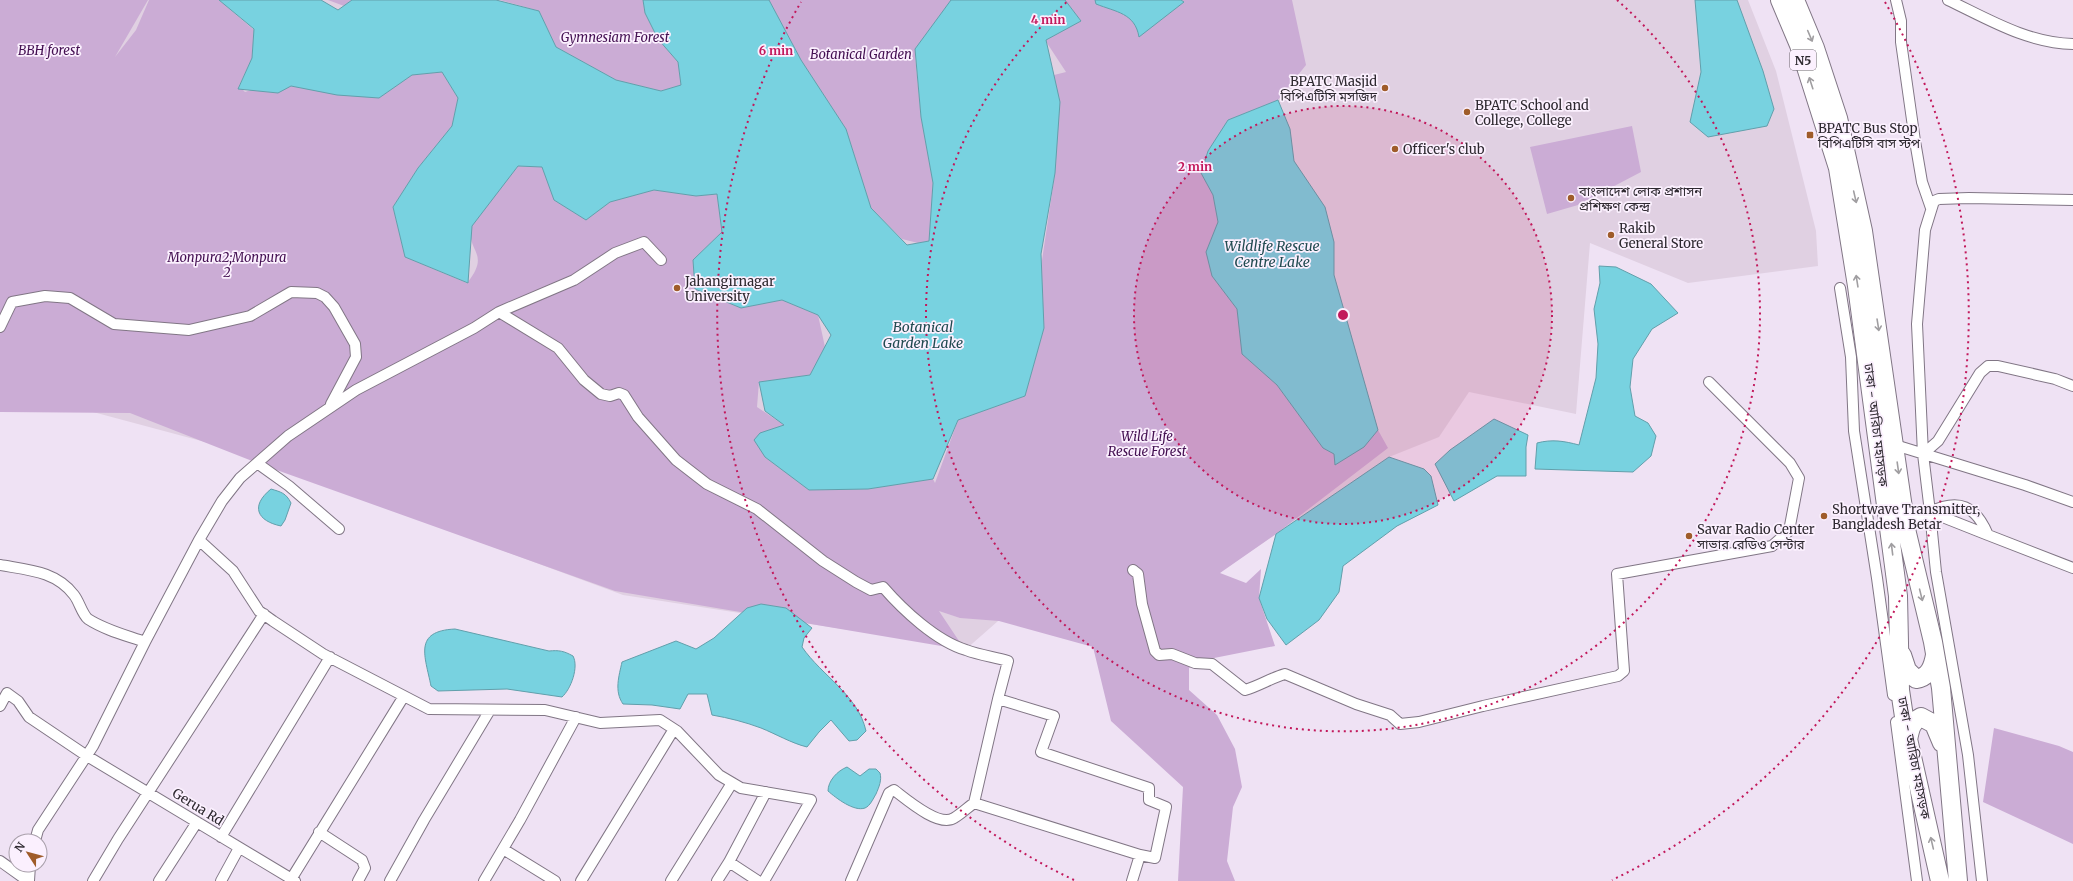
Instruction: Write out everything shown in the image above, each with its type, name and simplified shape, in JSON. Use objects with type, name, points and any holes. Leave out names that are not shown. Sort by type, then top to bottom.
[{"type":"highway","name":"ঢাকা - আরিচা মহাসড়ক","points":[[1780,0],[1799,44],[1838,168],[1857,286],[1898,596],[1900,690],[1908,740],[1940,881]]},
{"type":"highway","name":"ঢাকা - আরিচা মহাসড়ক","points":[[1796,0],[1815,48],[1838,118],[1863,231],[1905,521],[1941,688],[1958,881]]},
{"type":"highway","points":[[1900,642],[1907,670],[1916,680],[1927,675],[1933,666],[1935,655]]},
{"type":"highway","points":[[1908,740],[1910,728],[1915,720],[1921,717],[1926,719],[1934,724],[1947,761]]},
{"type":"street","points":[[1896,0],[1901,21],[1901,42],[1915,141],[1922,182],[1931,208]]},
{"type":"street","points":[[1948,0],[2033,39],[2073,44]]},
{"type":"street","points":[[1982,881],[1968,755],[1936,572],[1923,454],[1917,324],[1925,230],[1934,201],[1939,198],[2073,200]]},
{"type":"street","points":[[37,833],[87,756],[199,540],[222,501],[240,478],[288,436],[356,390],[474,328],[499,312],[574,280],[615,253],[644,242],[661,260]]},
{"type":"street","points":[[1840,288],[1852,357],[1854,431],[1878,586],[1917,881]]},
{"type":"street","points":[[0,327],[12,302],[45,296],[70,298],[114,324],[189,330],[250,316],[291,292],[317,293],[325,297],[344,322],[355,344],[356,357],[328,409]]},
{"type":"street","points":[[499,312],[558,348],[584,380],[601,394],[610,396],[619,393],[624,395],[638,417],[676,460],[707,484],[757,509],[823,561],[856,582],[871,590],[883,587],[920,624],[949,642],[965,650],[1008,661],[974,803],[953,819],[945,820],[933,817],[894,790],[889,793],[851,881]]},
{"type":"street","points":[[1923,454],[1938,441],[1970,387],[1980,373],[1988,366],[1998,366],[2055,379],[2073,386]]},
{"type":"street","points":[[1133,570],[1138,574],[1142,604],[1154,651],[1159,655],[1172,654],[1195,663],[1212,664],[1245,690],[1258,686],[1273,677],[1285,674],[1356,704],[1390,715],[1400,724],[1419,722],[1618,676],[1624,671],[1617,574],[1772,546],[1789,531],[1798,478],[1790,463],[1709,382]]},
{"type":"street","points":[[1895,445],[2025,485],[2073,502]]},
{"type":"street","points":[[258,463],[289,486],[340,529]]},
{"type":"street","points":[[1905,521],[1952,504],[1976,513],[1988,535]]},
{"type":"street","points":[[1930,512],[2073,568]]},
{"type":"street","points":[[199,540],[233,571],[259,610],[264,614],[330,657],[429,709],[545,710],[600,723],[660,720],[674,729],[719,775],[741,788],[811,800],[764,881]]},
{"type":"street","points":[[0,565],[54,577],[66,584],[78,600],[86,617],[106,629],[145,642]]},
{"type":"street","points":[[93,881],[148,792],[264,614]]},
{"type":"street","points":[[221,837],[330,657]]},
{"type":"street","points":[[0,706],[4,692]]},
{"type":"street","name":"Gerua Rd","points":[[4,692],[18,700],[29,717],[87,756],[292,880]]},
{"type":"street","points":[[292,880],[319,832],[404,696]]},
{"type":"street","points":[[974,803],[1140,855],[1155,858],[1166,807],[1149,800],[1149,788],[1041,752],[1054,716],[998,699]]},
{"type":"street","points":[[390,881],[424,820],[490,710]]},
{"type":"street","points":[[484,881],[576,717]]},
{"type":"street","points":[[581,881],[674,729]]},
{"type":"street","points":[[671,881],[732,783]]},
{"type":"street","points":[[716,881],[766,792]]},
{"type":"street","points":[[159,881],[197,822]]},
{"type":"street","points":[[319,832],[362,860],[365,868],[358,881]]},
{"type":"street","points":[[221,881],[239,848]]},
{"type":"street","points":[[503,849],[556,881]]},
{"type":"street","points":[[1132,881],[1140,855]]},
{"type":"street","points":[[0,861],[28,881]]},
{"type":"street","points":[[728,862],[758,881]]},
{"type":"shaded area","name":"Jahangirnagar University","points":[[0,0],[1748,0],[1776,71],[1816,231],[1818,266],[1688,283],[1590,243],[1576,414],[1469,392],[1439,437],[1389,457],[1219,573],[1048,577],[965,650],[927,642],[623,595],[220,446],[93,412],[0,412]]},
{"type":"green space","name":"Monpura2;Monpura 2","points":[[0,0],[148,0],[115,57],[136,30],[149,0],[219,0],[254,30],[252,58],[239,86],[245,92],[251,90],[276,93],[291,86],[379,98],[412,75],[442,72],[458,98],[452,126],[418,168],[393,207],[405,257],[467,283],[474,273],[478,258],[471,235],[474,222],[485,206],[518,166],[542,167],[554,200],[586,220],[610,202],[654,190],[696,196],[717,194],[722,232],[693,260],[695,289],[741,308],[782,300],[818,315],[825,347],[810,375],[759,382],[757,407],[784,425],[765,457],[809,490],[868,489],[933,479],[935,483],[958,420],[1025,396],[1044,328],[1041,267],[1055,173],[1054,75],[1066,72],[1045,40],[1081,21],[1065,0],[1095,0],[1097,4],[1117,11],[1129,18],[1137,28],[1139,36],[1184,2],[1181,0],[1292,0],[1306,65],[1278,100],[1228,120],[1201,173],[1213,195],[1218,222],[1207,252],[1212,276],[1237,309],[1242,354],[1277,385],[1323,448],[1334,454],[1378,430],[1388,448],[1276,534],[1220,573],[1246,583],[1261,569],[1259,598],[1275,646],[1209,659],[1189,668],[1189,690],[1217,715],[1235,749],[1242,787],[1233,807],[1227,861],[1235,881],[1178,881],[1183,787],[1111,721],[1093,647],[999,621],[960,618],[939,611],[965,650],[615,591],[257,463],[130,413],[0,412]]},
{"type":"green space","points":[[328,0],[352,0],[344,6]]},
{"type":"green space","name":"Gymnesiam Forest","points":[[500,0],[643,0],[645,13],[658,39],[678,62],[681,85],[661,91],[616,80],[556,47],[539,11]]},
{"type":"green space","name":"Botanical Garden","points":[[769,0],[952,0],[915,55],[921,117],[933,183],[929,241],[918,243],[902,239],[871,208],[846,129],[801,60]]},
{"type":"green space","points":[[1632,126],[1641,172],[1578,205],[1547,214],[1530,147]]},
{"type":"green space","points":[[1994,728],[2059,746],[2073,752],[2073,844],[1983,802]]},
{"type":"water","name":"Botanical Garden Lake","points":[[219,0],[321,0],[338,10],[352,0],[496,0],[539,11],[556,47],[616,80],[661,91],[681,85],[678,62],[658,39],[645,13],[643,0],[769,0],[801,60],[846,129],[871,208],[907,245],[929,241],[933,183],[921,117],[915,49],[951,0],[1065,0],[1081,21],[1046,40],[1060,102],[1055,173],[1041,254],[1044,328],[1025,396],[958,420],[933,479],[868,489],[809,490],[765,457],[754,440],[760,433],[784,425],[765,411],[759,382],[810,375],[831,335],[818,315],[782,300],[741,308],[695,289],[693,260],[722,232],[717,194],[696,196],[654,190],[610,202],[586,220],[554,200],[542,167],[518,166],[472,226],[468,283],[405,257],[393,207],[418,168],[452,126],[458,98],[442,72],[412,75],[379,98],[337,95],[291,86],[278,93],[238,89],[252,58],[254,29]]},
{"type":"water","points":[[1095,0],[1181,0],[1184,2],[1139,37],[1137,29],[1129,18],[1124,14],[1096,4]]},
{"type":"water","points":[[1695,0],[1737,0],[1763,71],[1774,109],[1767,126],[1708,137],[1690,122],[1701,72]]},
{"type":"water","name":"Wildlife Rescue Centre Lake","points":[[1278,100],[1290,129],[1294,161],[1325,207],[1334,242],[1334,275],[1378,430],[1364,447],[1335,465],[1334,454],[1323,448],[1277,385],[1242,354],[1237,309],[1212,276],[1206,252],[1218,222],[1213,195],[1201,173],[1208,151],[1228,120]]},
{"type":"water","points":[[1599,266],[1616,267],[1651,284],[1678,313],[1652,329],[1633,359],[1630,387],[1635,416],[1648,423],[1656,436],[1651,456],[1633,472],[1535,469],[1537,443],[1558,441],[1579,445],[1596,378],[1598,344],[1594,309],[1600,283]]},
{"type":"water","points":[[1494,419],[1528,435],[1526,447],[1526,476],[1497,476],[1454,501],[1435,464],[1450,450]]},
{"type":"water","points":[[1389,457],[1424,469],[1431,476],[1438,505],[1397,526],[1343,566],[1339,592],[1319,620],[1286,645],[1267,619],[1259,598],[1276,534]]},
{"type":"water","points":[[271,489],[283,493],[291,503],[285,520],[281,526],[266,520],[259,512],[260,501]]},
{"type":"water","points":[[761,604],[786,608],[812,628],[804,638],[802,647],[819,667],[848,696],[862,718],[866,731],[857,740],[849,741],[831,720],[807,747],[789,741],[767,730],[737,720],[712,715],[707,694],[688,694],[680,709],[652,705],[623,704],[620,699],[618,689],[622,662],[676,641],[696,649],[714,638],[747,608]]},
{"type":"water","points":[[455,629],[549,651],[561,651],[570,654],[573,656],[575,661],[575,672],[571,683],[562,697],[507,689],[438,691],[431,686],[426,665],[425,647],[427,640],[433,635],[442,631]]},
{"type":"water","points":[[847,767],[860,776],[869,769],[876,769],[880,773],[881,776],[876,794],[870,804],[865,808],[856,808],[840,801],[828,791],[828,787],[834,777]]},
{"type":"place","name":"BPATC Masjid বিপিএটিসি মসজিদ","points":[[1385,88]]},
{"type":"place","name":"BPATC School and College, College","points":[[1467,112]]},
{"type":"place","name":"BPATC Bus Stop বিপিএটিসি বাস স্টপ","points":[[1810,135]]},
{"type":"place","name":"Officer's club","points":[[1395,149]]},
{"type":"place","name":"বাংলাদেশ লোক প্রশাসন প্রশিক্ষণ কেন্দ্র","points":[[1571,198]]},
{"type":"place","name":"Rakib General Store","points":[[1611,235]]},
{"type":"place","name":"Jahangirnagar University","points":[[677,288]]},
{"type":"place","name":"Shortwave Transmitter, Bangladesh Betar","points":[[1824,516]]},
{"type":"place","name":"Savar Radio Center সাভার রেডিও সেন্টার","points":[[1689,536]]},
{"type":"park label","name":"BBH forest","points":[[49,50]]},
{"type":"park label","name":"Wild Life Rescue Forest","points":[[1147,444]]}]
